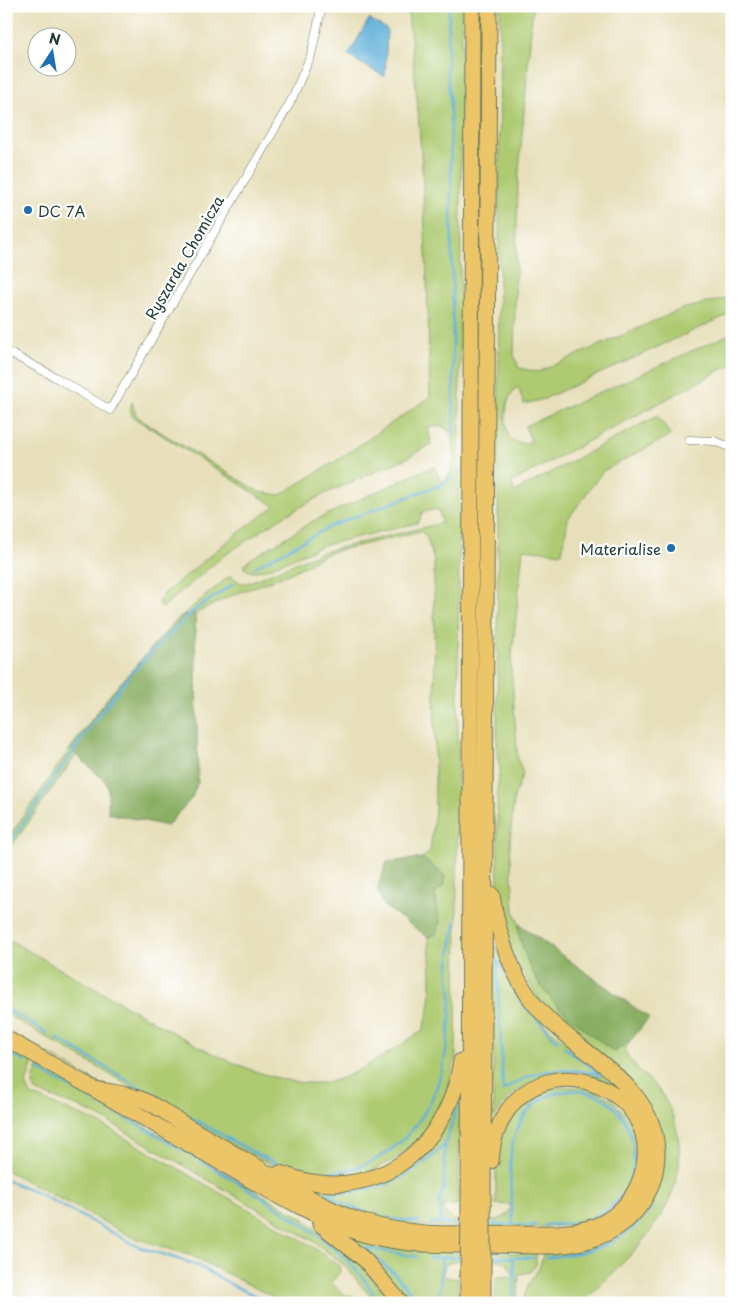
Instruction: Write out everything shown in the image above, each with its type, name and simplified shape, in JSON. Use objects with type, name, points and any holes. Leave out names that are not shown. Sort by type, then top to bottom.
[{"type":"highway","points":[[472,6],[468,930],[476,1204]]},
{"type":"highway","points":[[483,1303],[476,1277],[476,1204],[486,851],[489,6]]},
{"type":"highway","points":[[6,1038],[276,1194],[349,1230],[385,1240],[423,1245],[555,1246],[583,1242],[606,1235],[619,1227],[643,1202],[652,1185],[657,1146],[652,1124],[642,1105],[625,1084],[541,1013],[521,984],[512,966],[499,930],[486,851]]},
{"type":"highway","points":[[240,1156],[288,1176],[327,1184],[360,1181],[376,1176],[406,1160],[418,1150],[441,1123],[450,1107],[460,1073],[462,1055],[463,962],[468,930]]},
{"type":"highway","points":[[95,1089],[138,1098],[327,1207],[383,1228],[439,1234],[562,1232],[579,1230],[606,1221],[623,1208],[634,1193],[641,1176],[644,1159],[644,1139],[636,1118],[618,1097],[592,1082],[565,1079],[533,1087],[508,1110],[496,1133],[476,1204]]},
{"type":"highway","points":[[276,1194],[354,1249],[377,1272],[401,1303]]},
{"type":"highway","points":[[468,1303],[476,1277]]},
{"type":"street","name":"Ryszarda Chomicza","points":[[6,351],[56,376],[110,410],[290,103],[311,55],[322,6]]},
{"type":"street","points":[[689,440],[714,441],[732,448]]},
{"type":"green space","points":[[407,6],[462,6],[456,1055],[447,1096],[421,1138],[395,1159],[374,1170],[352,1176],[322,1177],[280,1168],[244,1152],[6,1014],[6,938],[199,1046],[253,1070],[280,1079],[305,1083],[329,1082],[339,1079],[376,1060],[422,1031],[429,1009],[431,985],[428,937],[436,934],[435,893],[443,886],[432,867],[422,858],[430,852],[435,809],[434,561],[427,538],[421,531],[328,553],[291,573],[230,596],[195,614],[183,615],[228,577],[231,576],[241,583],[247,583],[322,552],[442,523],[438,509],[422,512],[417,523],[324,545],[267,569],[251,572],[243,567],[249,560],[313,521],[424,470],[435,467],[441,482],[450,473],[454,460],[450,432],[442,426],[428,427],[431,444],[409,457],[322,495],[279,519],[222,557],[162,608],[158,602],[165,593],[225,543],[275,506],[133,417],[130,410],[132,402],[136,415],[144,422],[259,492],[280,495],[336,461],[430,397],[421,153]]},
{"type":"green space","points":[[500,6],[533,6],[518,182],[514,355],[519,368],[538,372],[682,309],[732,297],[732,313],[544,399],[524,404],[518,387],[513,391],[506,410],[506,424],[509,437],[517,442],[531,441],[525,426],[732,333],[732,364],[512,482],[514,492],[657,416],[671,435],[603,471],[568,519],[562,553],[523,549],[511,665],[518,761],[523,773],[514,798],[510,841],[514,911],[519,924],[518,934],[614,1052],[629,1042],[626,1053],[629,1058],[663,1095],[670,1109],[677,1130],[679,1145],[678,1170],[672,1192],[662,1213],[634,1251],[583,1303],[524,1303],[527,1288],[539,1268],[543,1254],[579,1250],[600,1245],[617,1237],[643,1215],[659,1184],[663,1167],[663,1149],[661,1131],[541,1003],[512,954],[498,898],[497,791],[500,768],[497,755]]},
{"type":"green space","points":[[195,614],[198,782],[191,799],[167,826],[108,813],[108,788],[105,781],[70,749],[109,696],[172,625],[183,615]]},
{"type":"green space","points":[[70,749],[76,755],[6,854],[6,841]]},
{"type":"green space","points":[[422,858],[445,876],[443,886],[435,893],[440,924],[436,934],[428,937],[384,906],[377,889],[387,862]]},
{"type":"green space","points":[[519,924],[649,1018],[630,1041],[614,1052],[561,1009],[531,970],[521,943]]},
{"type":"green space","points":[[494,943],[511,979],[533,1012],[564,1041],[616,1083],[631,1099],[642,1117],[650,1136],[652,1164],[644,1191],[631,1211],[615,1225],[595,1234],[574,1239],[552,1241],[445,1241],[392,1237],[356,1228],[319,1212],[6,1030],[313,1206],[356,1224],[397,1234],[439,1238],[555,1240],[582,1237],[595,1233],[626,1214],[643,1189],[649,1159],[645,1129],[631,1103],[609,1083],[580,1073],[545,1077],[533,1082],[512,1095],[493,1118]]},
{"type":"green space","points":[[6,1046],[33,1062],[26,1084],[31,1095],[99,1123],[312,1246],[339,1266],[340,1272],[331,1282],[344,1295],[363,1298],[368,1303],[285,1303],[192,1256],[132,1237],[6,1170]]},
{"type":"green space","points":[[38,1067],[44,1067],[304,1219],[351,1255],[395,1303],[375,1302],[344,1265],[313,1241],[104,1119],[79,1107],[37,1092],[33,1083]]},
{"type":"green space","points":[[551,1087],[587,1087],[613,1100],[631,1123],[639,1147],[633,1183],[610,1212],[580,1225],[503,1229],[403,1225],[356,1214],[301,1186],[388,1176],[460,1094],[458,1202],[457,1205],[442,1206],[446,1214],[453,1220],[500,1219],[509,1213],[511,1205],[496,1204],[496,1164],[500,1138],[521,1103]]},
{"type":"green space","points":[[346,1236],[369,1243],[416,1250],[464,1253],[536,1253],[536,1265],[530,1272],[519,1274],[517,1303],[495,1303],[496,1277],[514,1276],[507,1263],[475,1259],[457,1261],[445,1265],[442,1276],[458,1279],[459,1303],[408,1303],[399,1291]]},
{"type":"water","points":[[369,19],[387,29],[385,77],[348,56]]},
{"type":"waterway","points":[[449,6],[447,72],[450,101],[454,434]]},
{"type":"waterway","points":[[255,567],[333,525],[445,483],[451,478]]},
{"type":"waterway","points":[[6,848],[95,720],[133,671],[192,612],[233,584]]},
{"type":"waterway","points":[[56,1038],[193,1119],[246,1149],[270,1160],[306,1171],[328,1172],[348,1170],[368,1163],[385,1154],[401,1141],[415,1126],[427,1108],[436,1089],[443,1067],[449,1031],[451,996],[449,964],[456,921]]},
{"type":"waterway","points":[[557,1041],[522,1003],[497,959],[503,1091],[514,1083],[538,1073],[550,1071],[575,1070],[601,1075],[564,1047]]},
{"type":"waterway","points":[[6,1009],[47,1033]]},
{"type":"waterway","points":[[6,1051],[25,1062]]},
{"type":"waterway","points":[[39,1070],[211,1166],[311,1230],[329,1244],[359,1273],[367,1283],[377,1303]]},
{"type":"waterway","points":[[535,1225],[513,1225],[510,1179],[511,1156],[512,1144],[518,1127],[531,1108],[550,1095],[582,1091],[604,1099],[620,1113],[630,1133],[634,1155],[631,1177],[620,1198],[600,1214],[580,1222],[545,1225]]},
{"type":"waterway","points":[[442,1224],[439,1202],[444,1187],[445,1145],[459,1100]]},
{"type":"waterway","points":[[327,1193],[361,1191],[391,1182],[419,1167],[445,1145]]},
{"type":"waterway","points":[[6,1180],[36,1192],[139,1247],[197,1265],[234,1286],[272,1303]]},
{"type":"waterway","points":[[328,1194],[348,1206],[371,1214],[419,1222]]},
{"type":"waterway","points":[[546,1258],[578,1253],[605,1245],[629,1231],[652,1207]]},
{"type":"waterway","points":[[431,1223],[464,1224]]},
{"type":"waterway","points":[[489,1224],[513,1225]]},
{"type":"waterway","points":[[365,1248],[397,1276],[419,1303]]},
{"type":"waterway","points":[[366,1248],[417,1257]]},
{"type":"waterway","points":[[439,1303],[442,1257]]},
{"type":"waterway","points":[[429,1258],[462,1257]]},
{"type":"waterway","points":[[487,1257],[533,1258]]},
{"type":"waterway","points":[[513,1257],[515,1277],[513,1303]]},
{"type":"place","name":"DC 7A","points":[[28,210]]},
{"type":"place","name":"Materialise","points":[[671,548]]}]
